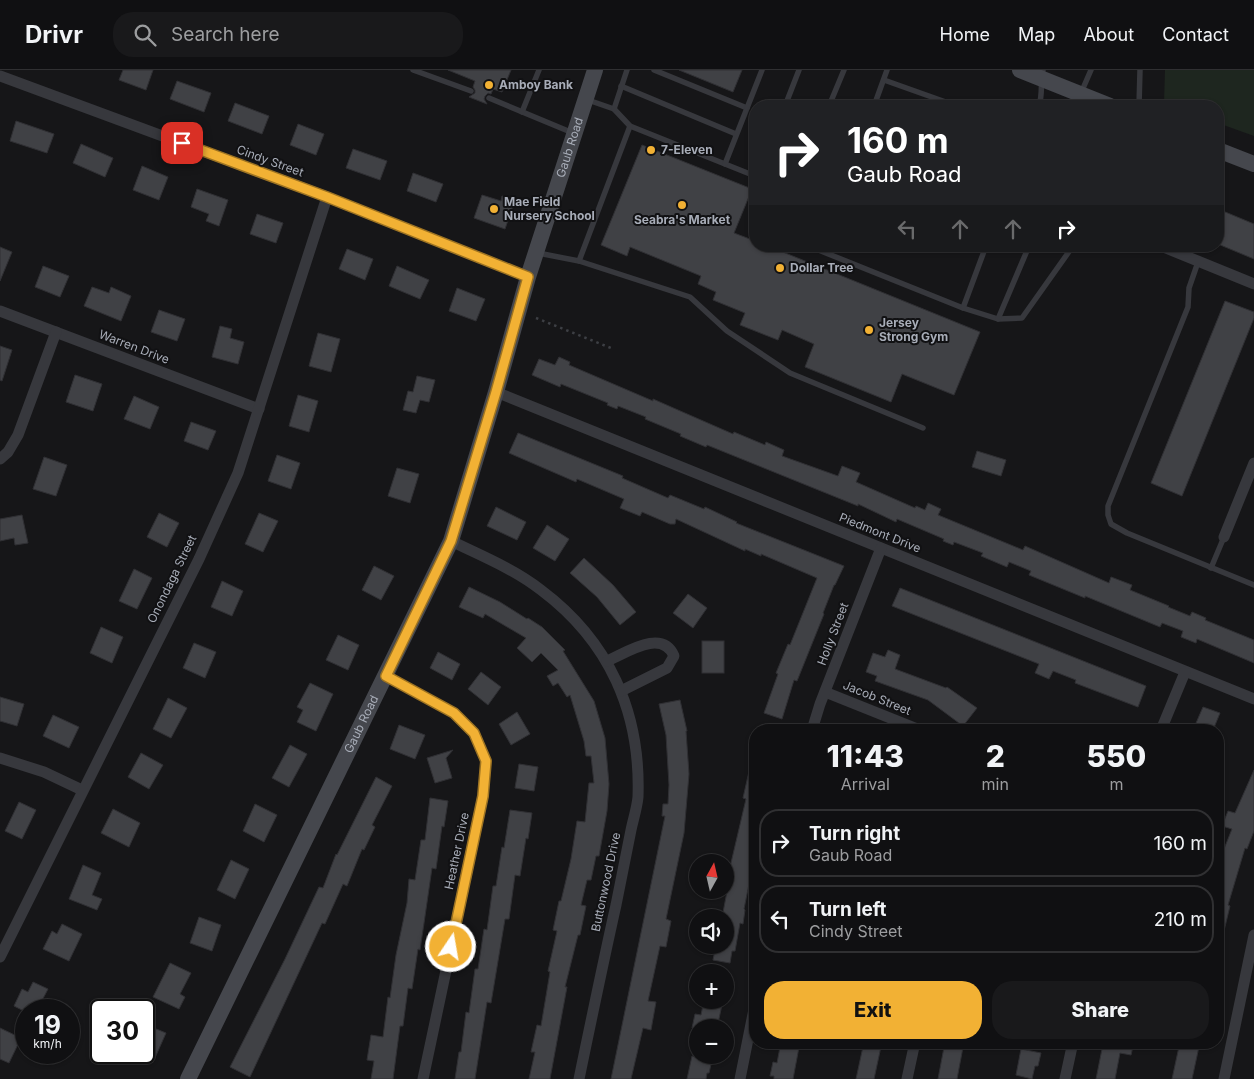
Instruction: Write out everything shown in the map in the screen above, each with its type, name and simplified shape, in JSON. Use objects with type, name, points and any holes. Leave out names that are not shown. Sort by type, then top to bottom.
[{"type":"street","name":"Gaub Road","points":[[188,1079],[451,541],[528,277],[595,70]]},
{"type":"street","points":[[1020,70],[1042,74],[1096,100]]},
{"type":"street","name":"Cindy Street","points":[[0,76],[327,197],[528,277]]},
{"type":"street","points":[[1224,152],[1254,164]]},
{"type":"street","name":"Onondaga Street","points":[[0,957],[198,559],[238,473],[327,197]]},
{"type":"street","points":[[1175,252],[1254,284]]},
{"type":"street","name":"Warren Drive","points":[[0,311],[259,409]]},
{"type":"street","points":[[0,459],[8,452],[18,435],[56,332]]},
{"type":"street","name":"Piedmont Drive","points":[[496,392],[1254,699]]},
{"type":"street","points":[[1224,537],[1250,482],[1254,464]]},
{"type":"street","name":"Buttonwood Drive","points":[[451,541],[516,573],[541,590],[586,630],[607,661],[622,691],[636,740],[638,798],[579,1079]]},
{"type":"street","name":"Holly Street","points":[[814,724],[881,548]]},
{"type":"street","points":[[607,661],[656,642],[670,649],[674,656],[667,668],[622,691]]},
{"type":"street","points":[[1163,724],[1185,672]]},
{"type":"street","name":"Heather Drive","points":[[386,676],[454,713],[474,733],[486,761],[483,796],[423,1079]]},
{"type":"street","name":"Jacob Street","points":[[825,692],[905,724]]},
{"type":"street","points":[[0,758],[44,772],[82,790]]},
{"type":"street","points":[[1224,1079],[1254,935]]},
{"type":"street","points":[[740,1079],[749,1034]]},
{"type":"street","points":[[907,1079],[913,1049]]},
{"type":"street","points":[[1065,1079],[1071,1049]]},
{"type":"lane","points":[[413,70],[471,91]]},
{"type":"lane","points":[[522,112],[539,70]]},
{"type":"lane","points":[[614,110],[627,70]]},
{"type":"lane","points":[[654,70],[747,108]]},
{"type":"lane","points":[[750,100],[762,70]]},
{"type":"lane","points":[[787,100],[799,70]]},
{"type":"lane","points":[[832,100],[844,70]]},
{"type":"lane","points":[[876,100],[887,70]]},
{"type":"lane","points":[[1081,94],[1092,70]]},
{"type":"lane","points":[[1139,100],[1140,70]]},
{"type":"lane","points":[[1042,74],[1042,100]]},
{"type":"lane","points":[[884,80],[939,100]]},
{"type":"lane","points":[[621,86],[736,134]]},
{"type":"lane","points":[[490,98],[574,134]]},
{"type":"lane","points":[[586,99],[614,110],[630,126],[749,174]]},
{"type":"lane","points":[[725,164],[749,103]]},
{"type":"lane","points":[[580,261],[630,126]]},
{"type":"lane","points":[[828,252],[963,308],[998,319],[1022,318],[1069,252]]},
{"type":"lane","points":[[963,308],[984,252]]},
{"type":"lane","points":[[998,319],[1026,252]]},
{"type":"lane","points":[[536,253],[580,261],[690,297],[727,331],[790,373],[923,428]]},
{"type":"lane","points":[[1198,262],[1190,288],[1188,307],[1108,506],[1108,515],[1111,524],[1119,529],[1254,585]]},
{"type":"lane","points":[[1211,568],[1224,537]]},
{"type":"path","points":[[536,318],[611,348]]},
{"type":"shaded area","points":[[1165,70],[1254,70],[1254,136],[1224,125],[1224,100],[1164,100]]},
{"type":"building","points":[[123,70],[153,70],[146,90],[119,80]]},
{"type":"building","name":"Amboy Bank","points":[[448,70],[511,70],[502,92],[493,89],[491,94],[488,93],[485,96],[484,99],[487,104],[469,97],[475,93],[473,87],[475,81]]},
{"type":"building","points":[[679,70],[742,70],[733,92]]},
{"type":"building","points":[[177,81],[211,93],[204,112],[170,99]]},
{"type":"building","points":[[235,103],[269,116],[262,134],[228,121]]},
{"type":"building","points":[[16,121],[54,134],[47,153],[10,141]]},
{"type":"building","points":[[298,124],[324,134],[316,155],[290,145]]},
{"type":"building","points":[[81,144],[113,158],[105,177],[73,163]]},
{"type":"building","points":[[642,145],[749,188],[749,196],[734,233],[749,239],[749,252],[783,252],[980,332],[954,395],[902,374],[891,402],[805,367],[814,344],[782,330],[778,340],[740,325],[745,313],[713,300],[716,292],[698,284],[701,276],[630,247],[627,256],[601,245]]},
{"type":"building","points":[[353,149],[387,161],[380,180],[346,168]]},
{"type":"building","points":[[142,166],[168,177],[159,200],[133,190]]},
{"type":"building","points":[[413,173],[443,184],[436,202],[407,191]]},
{"type":"building","points":[[197,189],[228,200],[219,226],[206,221],[209,214],[191,207]]},
{"type":"building","name":"Mae Field Nursery School","points":[[482,195],[501,201],[502,196],[515,200],[505,229],[474,218]]},
{"type":"building","points":[[1224,212],[1254,224],[1254,259],[1224,246]]},
{"type":"building","points":[[257,214],[283,223],[276,243],[250,234]]},
{"type":"building","points":[[0,247],[12,252],[0,281]]},
{"type":"building","points":[[347,249],[373,259],[365,280],[339,269]]},
{"type":"building","points":[[43,266],[69,276],[60,297],[35,287]]},
{"type":"building","points":[[397,266],[429,280],[420,299],[389,286]]},
{"type":"building","points":[[92,287],[109,293],[111,287],[131,296],[121,321],[84,306]]},
{"type":"building","points":[[457,288],[485,299],[476,321],[449,311]]},
{"type":"building","points":[[1225,301],[1254,312],[1254,318],[1182,496],[1151,483]]},
{"type":"building","points":[[159,310],[185,319],[177,341],[151,332]]},
{"type":"building","points":[[220,326],[232,329],[230,338],[244,342],[238,364],[212,357]]},
{"type":"building","points":[[318,333],[340,339],[331,372],[309,366]]},
{"type":"building","points":[[0,346],[12,350],[2,381],[0,380]]},
{"type":"building","points":[[559,357],[570,362],[569,365],[733,434],[734,432],[765,445],[766,442],[784,450],[782,456],[838,476],[842,466],[860,473],[856,482],[915,508],[916,506],[925,510],[928,503],[941,509],[938,515],[1023,550],[1025,546],[1109,583],[1111,577],[1132,585],[1130,590],[1190,616],[1192,612],[1206,618],[1205,620],[1254,640],[1254,663],[1197,639],[1196,643],[1181,637],[1183,631],[1162,623],[1160,627],[1085,596],[1085,598],[1029,575],[1031,571],[1009,562],[1007,567],[981,556],[983,553],[954,542],[953,545],[943,541],[944,539],[897,519],[896,522],[858,504],[858,506],[707,445],[706,447],[645,419],[646,417],[618,406],[617,409],[607,405],[608,403],[561,384],[560,387],[532,375],[539,359],[555,365]]},
{"type":"building","points":[[75,375],[102,384],[93,411],[66,402]]},
{"type":"building","points":[[417,376],[435,380],[429,402],[420,400],[416,413],[403,410],[408,391],[413,392]]},
{"type":"building","points":[[298,395],[318,401],[309,432],[289,426]]},
{"type":"building","points":[[134,396],[159,407],[150,429],[124,419]]},
{"type":"building","points":[[191,422],[216,431],[208,450],[184,441]]},
{"type":"building","points":[[518,433],[623,476],[622,478],[668,498],[670,495],[704,509],[705,507],[736,523],[844,566],[834,585],[797,681],[794,680],[782,719],[764,713],[778,674],[776,673],[788,644],[790,645],[817,578],[761,554],[761,556],[745,549],[745,551],[676,519],[675,524],[670,524],[642,512],[640,516],[620,508],[624,499],[577,479],[576,482],[509,453]]},
{"type":"building","points":[[977,451],[1006,460],[1001,476],[972,467]]},
{"type":"building","points":[[277,455],[300,463],[291,489],[268,481]]},
{"type":"building","points":[[44,457],[67,465],[56,496],[33,489]]},
{"type":"building","points":[[397,468],[419,474],[410,503],[388,496]]},
{"type":"building","points":[[496,507],[526,522],[517,540],[487,526]]},
{"type":"building","points":[[159,513],[179,523],[167,547],[147,537]]},
{"type":"building","points":[[259,513],[278,521],[263,552],[245,544]]},
{"type":"building","points":[[22,515],[28,543],[15,545],[14,538],[0,541],[0,519]]},
{"type":"building","points":[[547,525],[569,539],[555,561],[533,548]]},
{"type":"building","points":[[584,558],[613,585],[636,612],[620,625],[597,597],[570,573]]},
{"type":"building","points":[[374,566],[394,576],[381,600],[362,590]]},
{"type":"building","points":[[134,569],[152,578],[137,609],[119,601]]},
{"type":"building","points":[[222,581],[243,591],[232,616],[211,607]]},
{"type":"building","points":[[469,587],[500,602],[542,627],[565,650],[563,651],[594,701],[605,738],[609,784],[607,811],[599,856],[596,856],[591,880],[587,880],[581,905],[586,906],[565,987],[567,987],[550,1079],[529,1079],[535,1052],[531,1052],[537,1025],[541,1026],[550,972],[548,971],[557,931],[553,930],[571,859],[577,821],[585,822],[589,783],[594,783],[591,756],[586,756],[584,741],[570,695],[567,697],[558,683],[553,686],[547,676],[558,670],[541,653],[532,662],[517,648],[526,638],[485,614],[483,618],[459,607]]},
{"type":"building","points":[[900,588],[1146,686],[1138,707],[1075,683],[1076,680],[1053,671],[1049,679],[1035,673],[1039,664],[892,606]]},
{"type":"building","points":[[688,594],[707,608],[693,628],[673,613]]},
{"type":"building","points":[[101,627],[123,637],[112,663],[90,653]]},
{"type":"building","points":[[338,635],[359,645],[348,670],[326,660]]},
{"type":"building","points":[[702,641],[724,641],[724,673],[702,673]]},
{"type":"building","points":[[194,643],[216,652],[205,678],[183,668]]},
{"type":"building","points":[[888,650],[900,655],[895,669],[947,687],[977,708],[965,724],[960,724],[928,700],[875,681],[877,676],[866,672],[873,653],[885,657]]},
{"type":"building","points":[[438,652],[460,664],[452,680],[430,668]]},
{"type":"building","points":[[481,672],[501,687],[488,705],[468,689]]},
{"type":"building","points":[[310,683],[333,694],[316,731],[297,722],[303,710],[297,707]]},
{"type":"building","points":[[0,697],[24,704],[17,726],[0,721]]},
{"type":"building","points":[[168,698],[187,708],[171,738],[153,729]]},
{"type":"building","points":[[680,700],[687,731],[689,774],[684,833],[666,919],[671,921],[666,947],[660,946],[648,1001],[656,1002],[651,1030],[643,1028],[631,1079],[611,1079],[665,816],[662,816],[663,804],[668,804],[669,785],[666,735],[659,704]]},
{"type":"building","points":[[1203,707],[1220,713],[1215,724],[1196,724]]},
{"type":"building","points":[[517,712],[530,734],[511,745],[499,724]]},
{"type":"building","points":[[53,715],[79,727],[69,748],[43,736]]},
{"type":"building","points":[[399,725],[425,735],[415,759],[390,749]]},
{"type":"building","points":[[290,745],[307,754],[289,787],[272,778]]},
{"type":"building","points":[[453,750],[446,758],[452,778],[435,783],[427,758]]},
{"type":"building","points":[[141,753],[163,765],[149,789],[128,777]]},
{"type":"building","points":[[519,764],[538,767],[534,791],[515,788]]},
{"type":"building","points":[[1254,770],[1254,831],[1247,849],[1245,848],[1228,905],[1230,906],[1224,931],[1224,849],[1232,829],[1224,827],[1224,821],[1228,811],[1235,813]]},
{"type":"building","points":[[749,771],[749,884],[743,924],[740,923],[734,951],[734,909],[724,909],[726,899],[734,899],[733,854],[746,799],[743,798]]},
{"type":"building","points":[[376,777],[392,786],[372,825],[375,827],[364,850],[362,849],[347,886],[343,884],[325,924],[322,923],[250,1077],[230,1067],[319,887],[323,888],[336,854]]},
{"type":"building","points":[[430,798],[448,801],[444,827],[442,826],[436,869],[432,868],[420,950],[418,949],[412,989],[408,988],[403,1026],[400,1026],[393,1079],[371,1079],[374,1061],[367,1060],[371,1035],[383,1037],[388,997],[390,998],[396,955],[407,903],[409,879],[415,880],[421,840],[425,840]]},
{"type":"building","points":[[19,802],[36,810],[22,839],[5,831]]},
{"type":"building","points":[[255,804],[277,815],[264,842],[243,831]]},
{"type":"building","points":[[113,809],[140,823],[129,847],[101,833]]},
{"type":"building","points":[[510,810],[532,813],[528,839],[526,838],[520,876],[515,875],[509,919],[505,919],[491,1003],[487,1002],[475,1079],[455,1079],[459,1052],[461,1052],[466,1012],[469,1013],[475,969],[478,969],[484,929],[487,930],[493,886],[496,886]]},
{"type":"building","points":[[231,860],[249,869],[235,899],[217,890]]},
{"type":"building","points":[[83,865],[101,873],[92,895],[102,899],[97,910],[69,899]]},
{"type":"building","points":[[199,917],[221,925],[212,951],[190,943]]},
{"type":"building","points":[[62,924],[82,934],[69,961],[43,949],[52,931],[57,934]]},
{"type":"building","points":[[714,954],[732,954],[730,963],[713,960]]},
{"type":"building","points":[[170,963],[191,973],[180,994],[185,997],[179,1009],[153,997]]},
{"type":"building","points":[[33,982],[48,989],[43,999],[17,999],[22,989],[28,992]]},
{"type":"building","points":[[702,1009],[721,1009],[719,1019],[694,1019],[695,1014],[701,1015]]},
{"type":"building","points":[[0,1028],[15,1035],[15,1050],[9,1063],[0,1059]]},
{"type":"building","points":[[155,1028],[166,1033],[155,1058]]},
{"type":"building","points":[[780,1049],[799,1049],[793,1079],[774,1079],[774,1076],[770,1076],[773,1062],[777,1063]]},
{"type":"building","points":[[862,1049],[880,1049],[874,1079],[856,1079]]},
{"type":"building","points":[[944,1049],[963,1049],[957,1079],[938,1079]]},
{"type":"building","points":[[1021,1049],[1041,1053],[1032,1079],[1016,1075]]},
{"type":"building","points":[[1102,1049],[1132,1049],[1131,1055],[1120,1053],[1115,1079],[1096,1079]]},
{"type":"building","points":[[1178,1049],[1198,1049],[1192,1079],[1172,1079]]},
{"type":"building","points":[[690,1064],[711,1064],[706,1079],[687,1079]]},
{"type":"place","name":"Amboy Bank","points":[[489,85]]},
{"type":"place","name":"7-Eleven","points":[[651,150]]},
{"type":"place","name":"Seabra's Market","points":[[682,205]]},
{"type":"place","name":"Mae Field Nursery School","points":[[494,209]]},
{"type":"place","name":"Dollar Tree","points":[[780,268]]},
{"type":"place","name":"Jersey Strong Gym","points":[[869,330]]},
{"type":"route","points":[[182,143],[327,197],[528,277],[451,541],[386,676],[454,713],[474,733],[486,761],[483,796],[451,947]]}]
